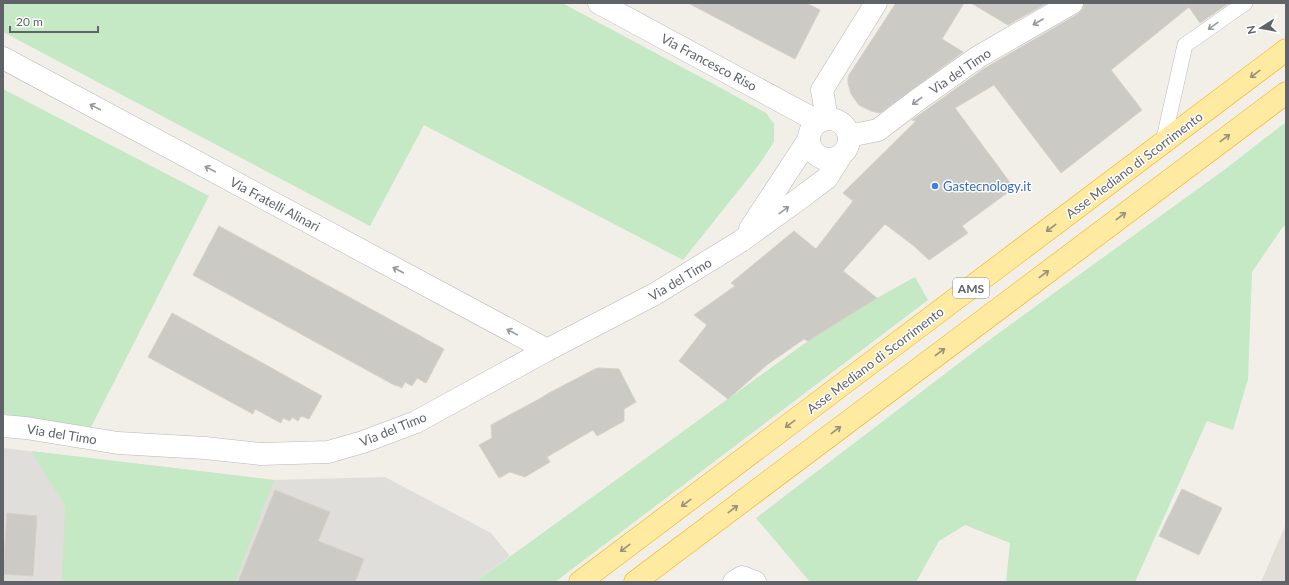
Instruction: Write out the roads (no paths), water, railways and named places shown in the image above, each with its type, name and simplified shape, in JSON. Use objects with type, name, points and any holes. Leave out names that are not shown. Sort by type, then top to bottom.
[{"type":"highway","name":"Asse Mediano di Scorrimento","points":[[580,582],[1286,50]]},
{"type":"highway","name":"AMS","points":[[635,582],[1286,92]]},
{"type":"street","name":"Via Francesco Riso","points":[[599,3],[818,127]]},
{"type":"street","points":[[818,127],[836,120],[847,128],[850,139],[848,147],[840,157],[827,160],[816,155],[812,150],[818,127],[822,90],[876,3]]},
{"type":"street","name":"Via del Timo","points":[[849,136],[878,130],[978,57],[1072,3]]},
{"type":"street","name":"Via Fratelli Alinari","points":[[3,58],[547,350]]},
{"type":"street","name":"Via del Timo","points":[[741,241],[818,127]]},
{"type":"street","name":"Via del Timo","points":[[3,426],[26,428],[118,443],[205,448],[261,454],[328,452],[363,442],[416,422],[547,350],[655,294],[741,241],[827,178],[840,157]]},
{"type":"lane","points":[[1163,144],[1185,45],[1245,3]]},
{"type":"place","name":"Gastecnology.it","points":[[935,186]]}]
